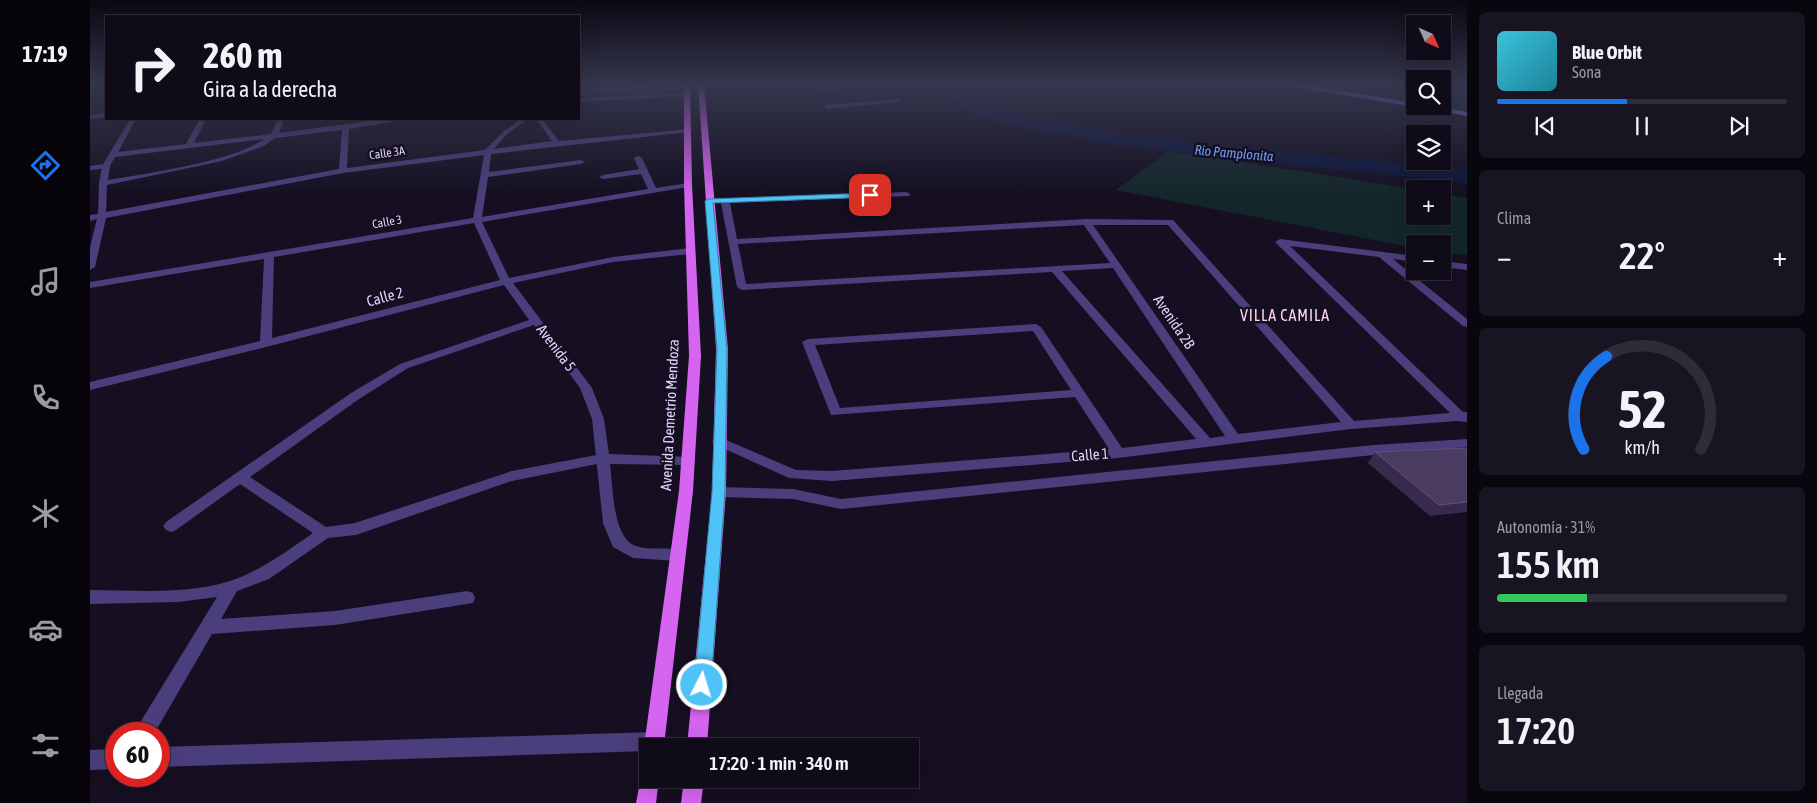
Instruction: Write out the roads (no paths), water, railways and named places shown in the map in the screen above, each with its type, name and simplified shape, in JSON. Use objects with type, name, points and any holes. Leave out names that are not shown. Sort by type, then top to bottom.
[{"type":"main road","name":"Avenida Demetrio Mendoza","points":[[655,738],[678,555],[688,460],[695,356],[688,185],[689,121]]},
{"type":"main road","points":[[698,738],[718,492],[722,349],[708,201],[703,121]]},
{"type":"main road","points":[[646,803],[648,788]]},
{"type":"main road","points":[[691,803],[693,788]]},
{"type":"street","points":[[90,267],[102,217],[103,183],[106,166],[132,121]]},
{"type":"street","points":[[189,146],[202,121]]},
{"type":"street","points":[[103,183],[155,174],[226,157],[258,146],[274,136],[280,121]]},
{"type":"street","points":[[477,220],[488,151],[505,133],[521,121]]},
{"type":"street","points":[[541,121],[557,143]]},
{"type":"street","points":[[114,155],[346,127],[356,122]]},
{"type":"street","points":[[343,171],[346,127]]},
{"type":"street","name":"Calle 3A","points":[[90,218],[343,171],[488,151],[689,130]]},
{"type":"street","points":[[638,158],[653,191]]},
{"type":"street","points":[[484,175],[581,162]]},
{"type":"street","points":[[90,168],[106,166]]},
{"type":"street","points":[[603,177],[644,171]]},
{"type":"street","name":"Calle 3","points":[[90,285],[688,185]]},
{"type":"street","points":[[708,201],[906,194]]},
{"type":"street","points":[[725,200],[742,287],[1117,265]]},
{"type":"street","name":"Avenida 5","points":[[477,220],[506,281],[586,388],[598,419],[610,523],[618,543],[633,552],[678,555]]},
{"type":"street","points":[[733,242],[1087,222],[1170,222],[1351,425]]},
{"type":"street","name":"Avenida 2B","points":[[1087,222],[1235,440]]},
{"type":"street","points":[[1406,258],[1280,242],[1464,418]]},
{"type":"street","name":"Calle 2","points":[[90,386],[266,344],[506,281],[627,256],[690,251]]},
{"type":"street","points":[[1381,254],[1467,324]]},
{"type":"street","points":[[266,344],[269,255]]},
{"type":"street","points":[[1451,265],[1467,267]]},
{"type":"street","points":[[1054,268],[1206,442]]},
{"type":"street","points":[[171,526],[355,396],[404,366],[536,321]]},
{"type":"street","points":[[1079,393],[834,412],[808,342],[1036,327],[1079,393],[1118,453]]},
{"type":"street","name":"Calle 1","points":[[719,441],[794,475],[832,476],[1118,453],[1351,425],[1464,418]]},
{"type":"street","name":"Calle 1","points":[[718,492],[793,494],[841,504],[1374,450],[1467,443]]},
{"type":"street","points":[[90,597],[188,595],[232,586],[262,574],[324,533],[356,529],[512,476],[602,459],[688,460]]},
{"type":"street","points":[[793,494],[794,475]]},
{"type":"street","points":[[240,478],[324,533]]},
{"type":"street","points":[[150,722],[232,586]]},
{"type":"street","points":[[208,627],[334,618],[467,598]]},
{"type":"street","points":[[170,757],[639,744]]},
{"type":"street","points":[[90,760],[105,759]]},
{"type":"waterway","name":"Río Pamplonita","points":[[1026,121],[1122,140],[1171,147],[1418,170],[1467,177]]},
{"type":"district","name":"VILLA CAMILA","points":[[1285,315]]}]
